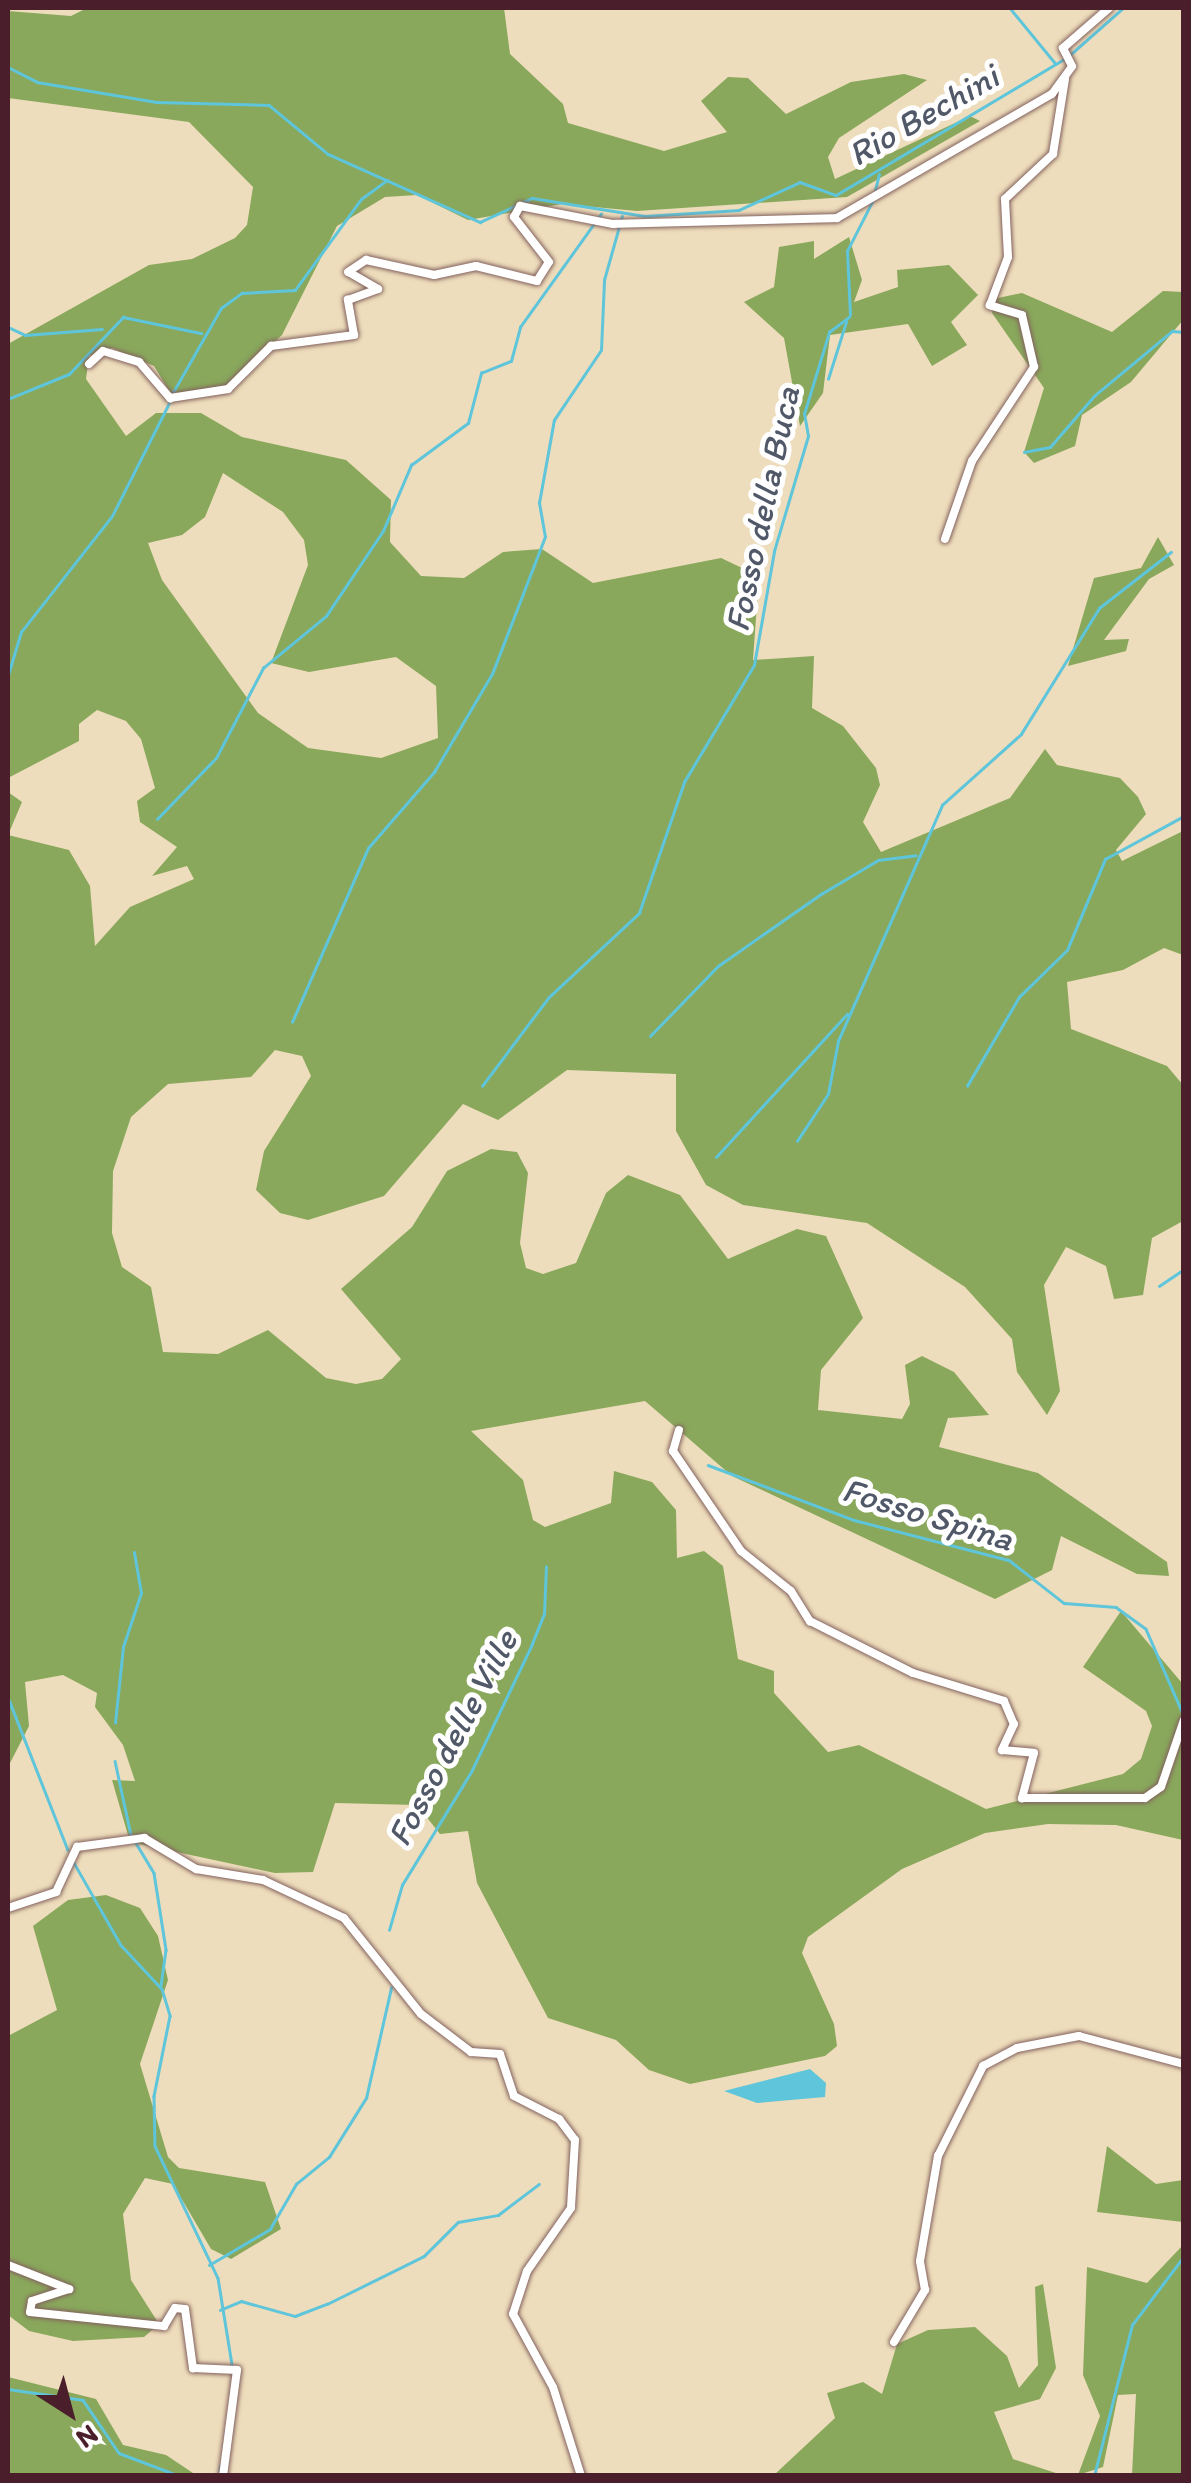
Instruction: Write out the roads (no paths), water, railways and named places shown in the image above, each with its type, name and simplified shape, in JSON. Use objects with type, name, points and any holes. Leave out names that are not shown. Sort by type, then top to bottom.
[{"type":"street","points":[[945,539],[958,488],[1034,367],[1022,315],[990,305],[1008,257],[1004,198],[1053,154],[1067,56],[1109,8]]},
{"type":"street","points":[[89,364],[103,351],[139,362],[170,398],[228,389],[271,346],[354,335],[348,300],[378,290],[348,272],[366,260],[434,275],[476,266],[536,281],[550,262],[514,217],[520,206],[613,224],[837,218],[1065,80]]},
{"type":"street","points":[[679,1430],[673,1451],[741,1551],[791,1591],[810,1621],[896,1666],[1004,1701],[1014,1724],[1002,1750],[1034,1753],[1022,1798],[1145,1798],[1161,1787],[1184,1720]]},
{"type":"street","points":[[8,1908],[56,1892],[77,1847],[144,1838],[196,1869],[263,1880],[344,1918],[422,2014],[471,2052],[500,2054],[514,2096],[560,2120],[575,2140],[571,2208],[526,2271],[514,2314],[553,2387],[581,2476]]},
{"type":"street","points":[[894,2342],[925,2290],[920,2256],[938,2156],[983,2066],[1027,2045],[1079,2036],[1184,2064]]},
{"type":"street","points":[[8,2264],[69,2289],[32,2301],[30,2312],[164,2326],[174,2308],[186,2309],[193,2368],[238,2370],[224,2476]]},
{"type":"water","points":[[810,2069],[826,2083],[825,2097],[757,2103],[724,2091]]},
{"type":"waterway","points":[[1010,8],[1056,64]]},
{"type":"waterway","name":"Rio Bechini","points":[[1071,54],[1123,8]]},
{"type":"waterway","name":"Rio Bechini","points":[[8,67],[37,82],[156,102],[269,105],[328,154],[480,222],[532,198],[645,216],[739,210],[800,182],[836,195],[1064,59]]},
{"type":"waterway","name":"Fosso della Buca","points":[[875,190],[879,174]]},
{"type":"waterway","points":[[172,394],[221,308],[242,293],[295,290],[361,199],[387,180]]},
{"type":"waterway","name":"Fosso della Buca","points":[[850,315],[847,251],[874,198]]},
{"type":"waterway","points":[[157,819],[216,758],[263,668],[326,616],[383,531],[411,465],[468,423],[481,373],[511,361],[520,327],[601,214]]},
{"type":"waterway","points":[[292,1022],[368,848],[434,772],[492,674],[545,537],[539,503],[554,420],[601,350],[604,280],[622,216]]},
{"type":"waterway","points":[[8,399],[69,374],[123,317],[201,333]]},
{"type":"waterway","name":"Fosso della Buca","points":[[482,1086],[548,998],[639,913],[684,782],[754,665],[774,551],[808,436],[804,414],[829,332],[849,317]]},
{"type":"waterway","points":[[828,379],[846,322]]},
{"type":"waterway","points":[[8,327],[25,335],[102,329]]},
{"type":"waterway","points":[[1024,452],[1050,447],[1094,396],[1172,331],[1184,332]]},
{"type":"waterway","points":[[8,675],[21,632],[112,516],[170,401]]},
{"type":"waterway","points":[[797,1141],[828,1094],[838,1041],[942,805],[1021,734],[1099,608],[1171,552]]},
{"type":"waterway","points":[[967,1086],[1019,997],[1067,950],[1105,859],[1184,816]]},
{"type":"waterway","points":[[650,1036],[718,966],[821,894],[878,860],[916,855]]},
{"type":"waterway","points":[[716,1157],[847,1014]]},
{"type":"waterway","points":[[1159,1286],[1184,1269]]},
{"type":"waterway","name":"Fosso Spina","points":[[708,1465],[854,1520],[1009,1560],[1064,1603],[1116,1607],[1146,1629],[1184,1716]]},
{"type":"waterway","points":[[115,1723],[123,1647],[141,1593],[134,1553]]},
{"type":"waterway","name":"Fosso delle Ville","points":[[389,1930],[402,1885],[471,1772],[531,1646],[544,1614],[546,1567]]},
{"type":"waterway","points":[[8,1697],[68,1850]]},
{"type":"waterway","points":[[115,1761],[131,1835]]},
{"type":"waterway","points":[[136,1843],[154,1873],[166,1950],[161,1987]]},
{"type":"waterway","points":[[73,1861],[121,1945],[162,1989],[170,2016],[154,2096],[155,2146],[218,2278],[232,2364]]},
{"type":"waterway","name":"Fosso delle Ville","points":[[209,2265],[270,2229],[296,2184],[329,2157],[366,2098],[391,1988]]},
{"type":"waterway","points":[[220,2310],[241,2301],[295,2316],[327,2304],[424,2256],[458,2222],[498,2215],[539,2184]]},
{"type":"waterway","name":"Fosso Spina","points":[[1094,2476],[1132,2325],[1184,2256]]},
{"type":"waterway","points":[[8,2389],[83,2400],[119,2453],[180,2476]]},
{"type":"waterway","points":[[219,2476],[220,2466]]}]
